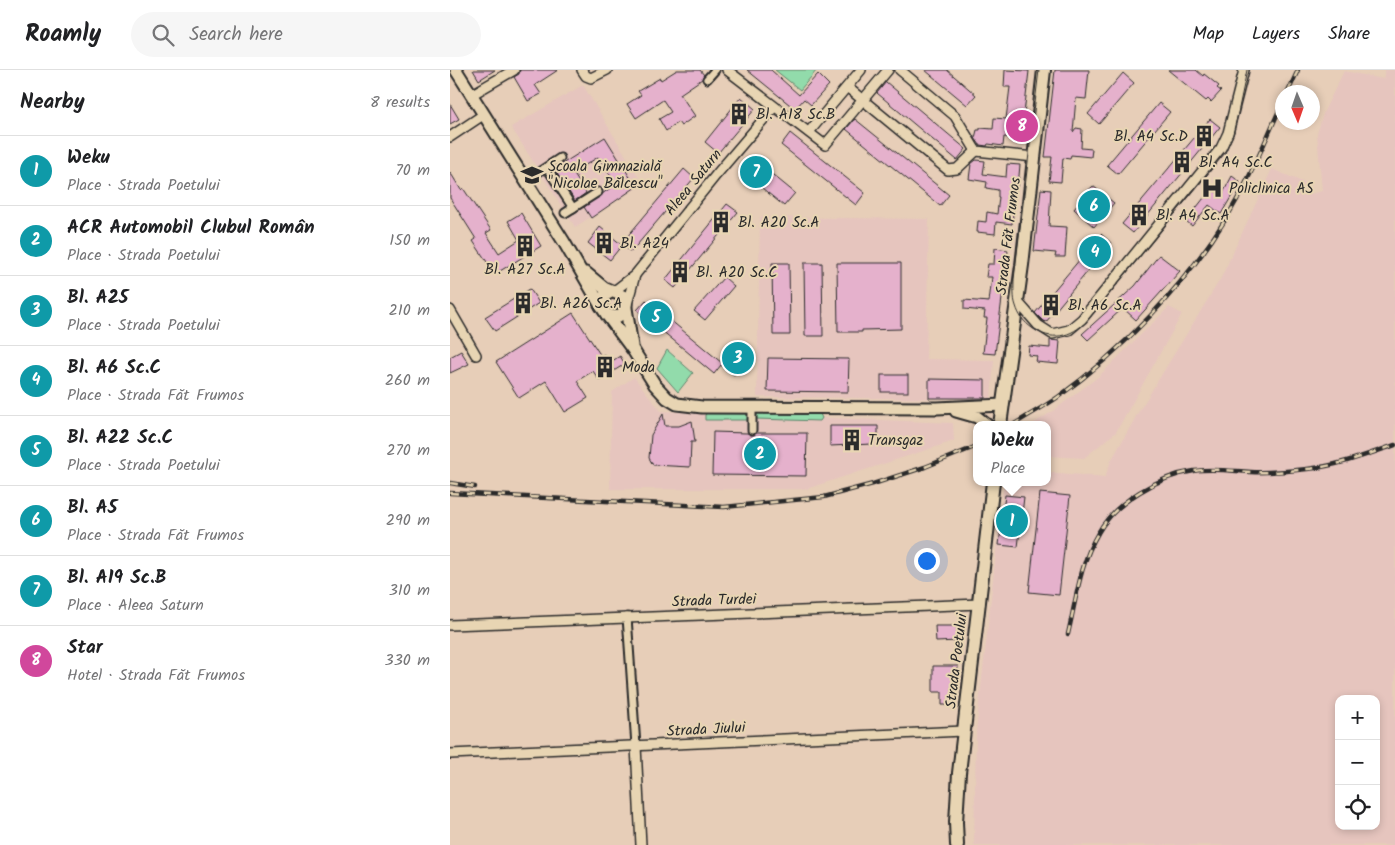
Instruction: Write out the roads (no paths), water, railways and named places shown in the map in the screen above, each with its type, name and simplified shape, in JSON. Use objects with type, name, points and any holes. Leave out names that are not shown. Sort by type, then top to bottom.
[{"type":"main road","name":"Strada Făt Frumos","points":[[1003,405],[1044,70]]},
{"type":"main road","points":[[1001,421],[1003,405]]},
{"type":"main road","name":"Strada Poetului","points":[[957,845],[957,802],[964,731],[993,486]]},
{"type":"street","points":[[456,70],[579,267],[604,311],[633,350],[655,385],[672,402],[702,407],[937,408],[1003,405]]},
{"type":"street","points":[[471,95],[514,70]]},
{"type":"street","points":[[582,70],[586,76],[591,78],[607,70]]},
{"type":"street","points":[[707,79],[715,70]]},
{"type":"street","points":[[727,70],[825,145],[888,70]]},
{"type":"street","points":[[809,132],[861,70]]},
{"type":"street","points":[[900,70],[955,116],[976,151]]},
{"type":"street","points":[[1017,301],[1038,325],[1052,334],[1064,332],[1072,328],[1082,319],[1130,263],[1221,148],[1228,133],[1243,72]]},
{"type":"street","points":[[847,88],[948,170],[957,169],[976,151],[1034,157]]},
{"type":"street","name":"Aleea Saturn","points":[[612,292],[635,275],[774,107]]},
{"type":"street","points":[[450,137],[483,115]]},
{"type":"street","points":[[525,181],[560,158]]},
{"type":"street","points":[[547,168],[573,208]]},
{"type":"street","points":[[565,213],[598,192]]},
{"type":"street","points":[[579,267],[597,284],[623,296],[633,350]]},
{"type":"street","name":"Aleea Saturn","points":[[626,306],[635,275]]},
{"type":"street","points":[[604,311],[604,296],[612,292]]},
{"type":"street","points":[[604,311],[617,317],[624,312],[626,306]]},
{"type":"street","points":[[450,310],[476,355]]},
{"type":"street","points":[[752,407],[752,430]]},
{"type":"street","points":[[937,408],[972,415],[981,421]]},
{"type":"street","name":"Strada Turdei","points":[[450,625],[980,604]]},
{"type":"street","points":[[627,617],[641,845]]},
{"type":"street","name":"Strada Jiului","points":[[450,754],[964,731]]},
{"type":"tram line","points":[[1039,70],[1014,279],[1014,296],[1022,318],[1039,332],[1054,336],[1068,334],[1087,321],[1225,153],[1234,132],[1247,70]]},
{"type":"railway","points":[[1291,85],[1298,70]]},
{"type":"railway","points":[[1020,421],[1053,401],[1105,360],[1171,293],[1191,269],[1225,220],[1241,192],[1275,119]]},
{"type":"railway","points":[[1068,634],[1079,582],[1092,545],[1098,533],[1115,511],[1139,492],[1167,478],[1194,471],[1265,472],[1318,468],[1352,460],[1395,445]]},
{"type":"railway","points":[[450,493],[724,507],[824,497],[925,467],[973,448]]},
{"type":"railway","points":[[450,483],[475,487]]},
{"type":"place","name":"Bl. A18 Sc.B","points":[[739,114]]},
{"type":"place","name":"Star","points":[[1022,126]]},
{"type":"place","name":"Bl. A4 Sc.D","points":[[1204,136]]},
{"type":"place","name":"Bl. A4 Sc.C","points":[[1182,162]]},
{"type":"place","name":"Bl. A19 Sc.B","points":[[756,172]]},
{"type":"place","name":"Școala Gimnazială \"Nicolae Bălcescu\"","points":[[532,175]]},
{"type":"place","name":"Policlinica AS","points":[[1212,188]]},
{"type":"place","name":"Bl. A5","points":[[1094,206]]},
{"type":"place","name":"Bl. A4 Sc.A","points":[[1139,215]]},
{"type":"place","name":"Bl. A20 Sc.A","points":[[721,222]]},
{"type":"place","name":"Bl. A24","points":[[604,243]]},
{"type":"place","name":"Bl. A27 Sc.A","points":[[525,246]]},
{"type":"place","name":"Bl. A6 Sc.C","points":[[1095,252]]},
{"type":"place","name":"Bl. A20 Sc.C","points":[[680,272]]},
{"type":"place","name":"Bl. A26 Sc.A","points":[[523,303]]},
{"type":"place","name":"Bl. A6 Sc.A","points":[[1051,305]]},
{"type":"place","name":"Bl. A22 Sc.C","points":[[656,317]]},
{"type":"place","name":"Bl. A25","points":[[738,358]]},
{"type":"place","name":"Moda","points":[[605,367]]},
{"type":"place","name":"Transgaz","points":[[852,440]]},
{"type":"place","name":"ACR Automobil Clubul Român","points":[[760,454]]},
{"type":"place","name":"Weku","points":[[1012,521]]}]
